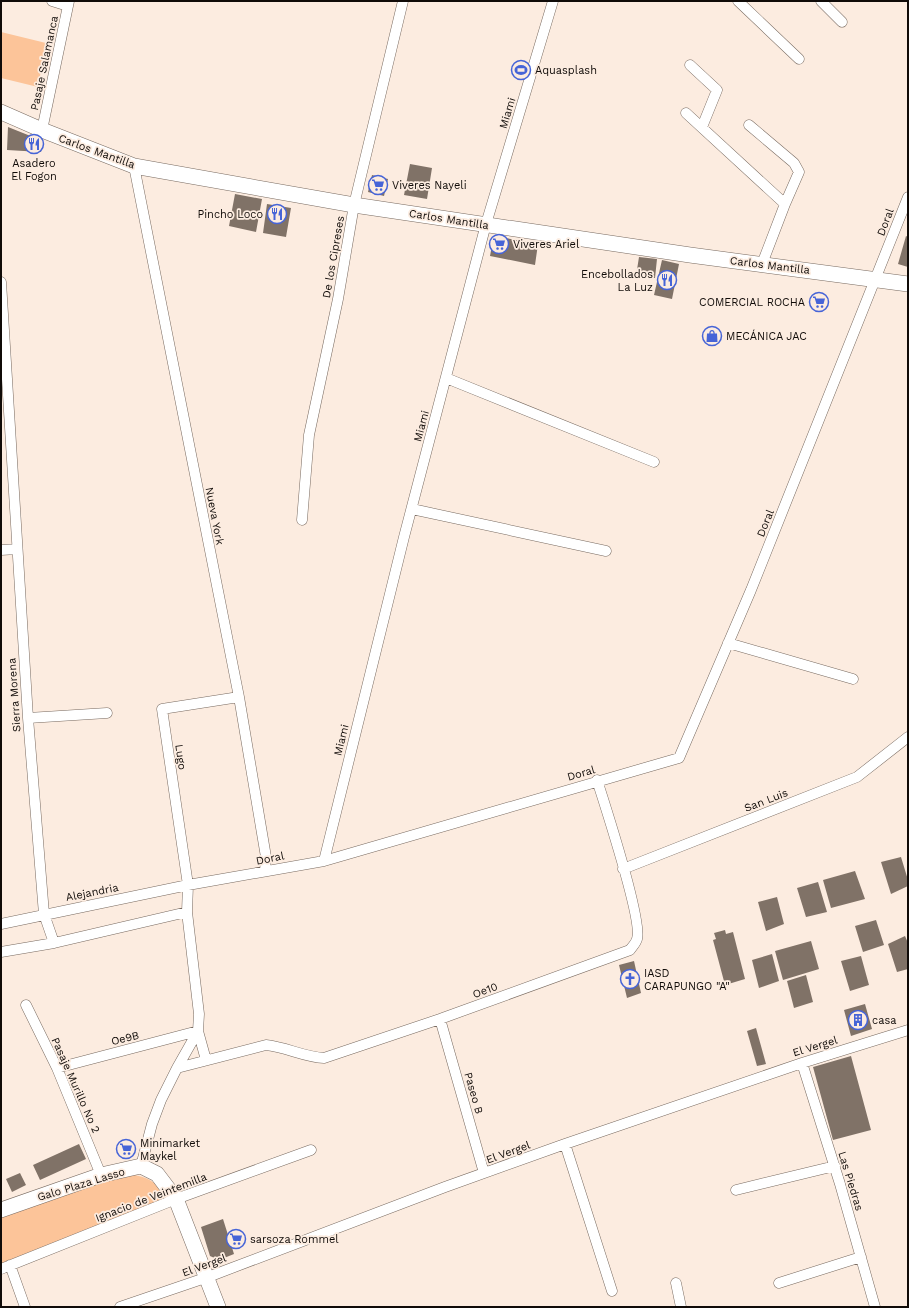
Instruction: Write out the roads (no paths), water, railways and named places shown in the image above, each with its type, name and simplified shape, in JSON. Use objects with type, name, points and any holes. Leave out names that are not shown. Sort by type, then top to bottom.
[{"type":"street","points":[[52,1],[69,3]]},
{"type":"street","name":"De los Cipreses","points":[[302,520],[309,435],[338,299],[354,205],[403,1]]},
{"type":"street","name":"Miami","points":[[324,861],[412,509],[486,224],[553,1]]},
{"type":"street","points":[[738,1],[799,59]]},
{"type":"street","points":[[820,1],[842,22]]},
{"type":"street","name":"Pasaje Salamanca","points":[[42,130],[69,3]]},
{"type":"street","points":[[690,64],[717,90],[702,127]]},
{"type":"street","name":"Carlos Mantilla","points":[[1,112],[42,130],[134,166],[354,205],[690,255],[908,284]]},
{"type":"street","points":[[686,113],[785,204]]},
{"type":"street","points":[[749,125],[794,163],[799,172],[762,264]]},
{"type":"street","name":"Nueva York","points":[[134,166],[239,697],[266,857],[265,872]]},
{"type":"street","name":"Doral","points":[[188,885],[324,861],[597,780],[679,758],[728,643],[876,279],[908,196]]},
{"type":"street","name":"Sierra Morena","points":[[1,282],[28,718],[44,914],[54,943]]},
{"type":"street","points":[[446,378],[654,462]]},
{"type":"street","points":[[412,509],[606,551]]},
{"type":"street","points":[[1,550],[17,548]]},
{"type":"street","points":[[728,643],[853,680]]},
{"type":"street","name":"Lugo","points":[[188,885],[162,709],[239,697]]},
{"type":"street","points":[[28,718],[107,713]]},
{"type":"street","name":"San Luis","points":[[623,869],[857,777],[908,737]]},
{"type":"street","name":"Oe10","points":[[177,1068],[266,1045],[276,1046],[311,1057],[324,1058],[440,1019],[630,950],[637,939],[637,925],[623,869],[597,780]]},
{"type":"street","points":[[188,885],[187,912],[199,1014],[198,1031],[206,1060]]},
{"type":"street","name":"Alejandria","points":[[1,924],[188,885]]},
{"type":"street","points":[[1,952],[54,943],[187,912]]},
{"type":"street","name":"Pasaje Murillo No 2","points":[[26,1005],[57,1068],[101,1175]]},
{"type":"street","name":"Paseo B","points":[[440,1019],[484,1173]]},
{"type":"street","name":"El Vergel","points":[[120,1307],[137,1304],[565,1144],[802,1063],[908,1030]]},
{"type":"street","points":[[198,1031],[177,1068],[152,1124],[141,1166],[157,1174],[176,1199],[208,1277],[218,1307]]},
{"type":"street","name":"Oe9B","points":[[57,1068],[198,1031]]},
{"type":"street","name":"Las Piedras","points":[[802,1063],[835,1166],[875,1307]]},
{"type":"street","points":[[565,1144],[612,1291]]},
{"type":"street","name":"Ignacio de Veintemilla","points":[[6,1267],[176,1199],[311,1150]]},
{"type":"street","name":"Galo Plaza Lasso","points":[[1,1210],[101,1175],[141,1166]]},
{"type":"street","points":[[736,1190],[835,1166]]},
{"type":"street","points":[[779,1283],[861,1257]]},
{"type":"street","points":[[6,1267],[25,1307]]},
{"type":"street","points":[[676,1283],[681,1307]]},
{"type":"place","name":"Aquasplash","points":[[521,70]]},
{"type":"place","name":"Asadero El Fogon","points":[[34,144]]},
{"type":"place","name":"Viveres Nayeli","points":[[378,185]]},
{"type":"place","name":"Pincho Loco","points":[[277,214]]},
{"type":"place","name":"Viveres Ariel","points":[[499,244]]},
{"type":"place","name":"Encebollados La Luz","points":[[667,280]]},
{"type":"place","name":"COMERCIAL ROCHA","points":[[819,302]]},
{"type":"place","name":"MECÁNICA JAC","points":[[712,336]]},
{"type":"place","name":"IASD CARAPUNGO \"A\"","points":[[630,979]]},
{"type":"place","name":"casa","points":[[858,1020]]},
{"type":"place","name":"Minimarket Maykel","points":[[126,1149]]},
{"type":"place","name":"sarsoza Rommel","points":[[236,1239]]}]
